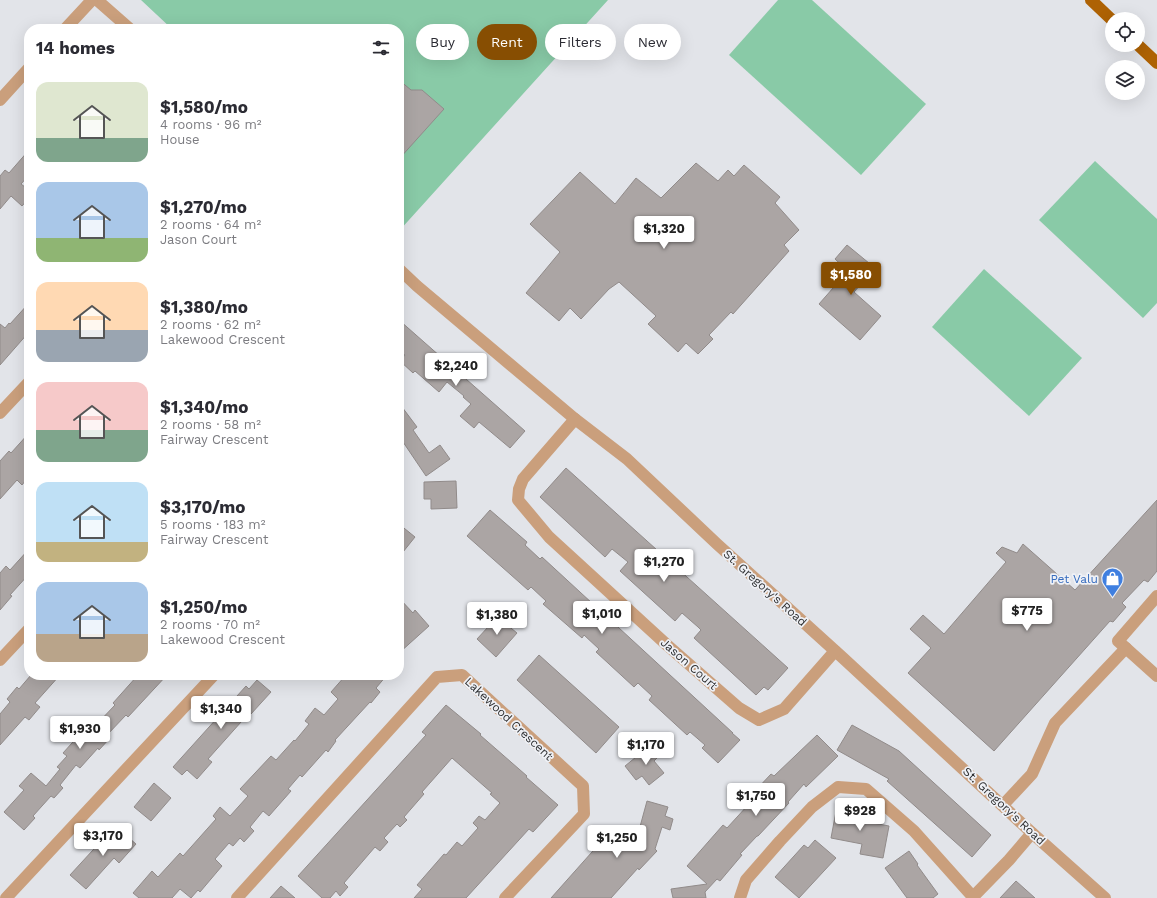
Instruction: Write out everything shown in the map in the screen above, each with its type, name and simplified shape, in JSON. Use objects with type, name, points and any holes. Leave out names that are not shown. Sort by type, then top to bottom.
[{"type":"main road","points":[[1091,0],[1105,13]]},
{"type":"main road","points":[[1145,51],[1157,63]]},
{"type":"street","points":[[70,24],[92,0]]},
{"type":"street","points":[[97,0],[124,24]]},
{"type":"street","points":[[0,100],[24,74]]},
{"type":"street","name":"St. Gregory's Road","points":[[404,274],[575,419],[627,459],[717,544],[1105,898]]},
{"type":"street","points":[[0,413],[24,387]]},
{"type":"street","name":"Jason Court","points":[[575,419],[523,479],[518,489],[518,500],[549,537],[667,645],[739,708],[759,720],[784,709],[835,651]]},
{"type":"street","points":[[1157,596],[1118,640],[1157,676]]},
{"type":"street","points":[[0,660],[24,634]]},
{"type":"street","points":[[1003,805],[1032,774],[1055,723],[1126,648]]},
{"type":"street","name":"Lakewood Crescent","points":[[237,898],[437,677],[462,675],[583,786],[584,814],[505,898]]},
{"type":"street","points":[[6,898],[209,680]]},
{"type":"street","points":[[740,898],[746,880],[780,841],[812,807],[838,788],[866,789],[914,831],[973,898],[1032,833]]},
{"type":"green space","points":[[141,0],[608,0],[586,24],[545,24],[545,60],[554,60],[404,225],[404,24],[167,24]]},
{"type":"green space","points":[[778,0],[812,0],[926,104],[861,175],[729,55]]},
{"type":"green space","points":[[1095,161],[1157,219],[1157,303],[1143,318],[1039,220]]},
{"type":"green space","points":[[984,269],[1082,358],[1029,416],[932,327]]},
{"type":"building","points":[[404,84],[411,90],[422,90],[444,109],[404,153]]},
{"type":"building","points":[[24,156],[24,181],[21,184],[24,186],[24,204],[22,206],[11,196],[0,209],[0,176],[5,170],[9,173]]},
{"type":"building","points":[[696,163],[718,181],[728,170],[734,176],[744,165],[780,197],[775,203],[799,230],[784,245],[789,251],[733,314],[731,312],[709,335],[713,339],[698,354],[686,343],[678,352],[648,324],[656,316],[619,282],[609,289],[581,319],[570,308],[559,321],[526,293],[560,252],[530,224],[580,172],[615,204],[636,178],[661,198]]},
{"type":"building","points":[[847,245],[875,268],[854,292],[881,316],[860,340],[819,304],[848,271],[835,259]]},
{"type":"building","points":[[24,309],[24,338],[0,365],[0,324],[5,328],[9,323],[10,324]]},
{"type":"building","points":[[404,324],[525,431],[510,448],[479,422],[474,428],[460,416],[471,404],[463,397],[464,396],[447,382],[439,392],[415,371],[413,373],[404,365]]},
{"type":"building","points":[[404,410],[417,427],[413,430],[429,453],[440,445],[450,459],[426,476],[404,443]]},
{"type":"building","points":[[24,439],[24,482],[22,485],[17,480],[0,499],[0,461],[9,451],[11,453]]},
{"type":"building","points":[[566,468],[788,668],[768,690],[764,687],[756,695],[694,638],[701,630],[698,627],[682,613],[675,621],[620,571],[628,562],[612,549],[605,557],[540,497]]},
{"type":"building","points":[[456,481],[457,508],[431,509],[431,499],[424,499],[424,482]]},
{"type":"building","points":[[1157,500],[1157,571],[1148,582],[1144,580],[1122,603],[1126,607],[1113,622],[1110,621],[994,751],[908,673],[931,648],[910,629],[923,615],[944,634],[1006,562],[996,553],[1002,547],[1017,553],[1023,544],[1075,590]]},
{"type":"building","points":[[490,510],[527,542],[525,545],[540,559],[542,557],[740,740],[718,763],[702,748],[705,745],[690,732],[687,735],[649,700],[652,696],[638,683],[634,687],[596,652],[599,649],[584,635],[582,638],[543,604],[546,601],[531,587],[528,590],[467,536]]},
{"type":"building","points":[[404,528],[415,537],[404,551]]},
{"type":"building","points":[[24,555],[24,580],[10,595],[12,596],[0,610],[0,573],[6,566],[10,570]]},
{"type":"building","points":[[404,603],[413,613],[415,610],[429,626],[404,648]]},
{"type":"building","points":[[500,614],[508,621],[506,624],[517,633],[496,657],[477,639]]},
{"type":"building","points":[[539,655],[619,727],[596,753],[517,680]]},
{"type":"building","points":[[27,680],[56,680],[35,703],[40,707],[29,720],[25,717],[0,745],[0,714],[10,702],[7,699],[17,687],[19,689]]},
{"type":"building","points":[[134,680],[162,680],[128,717],[126,715],[107,735],[110,738],[99,750],[98,748],[80,768],[76,765],[60,785],[63,788],[54,798],[51,796],[33,816],[35,818],[24,830],[4,812],[24,790],[19,786],[31,773],[46,786],[60,769],[57,767],[67,756],[63,753],[81,733],[76,729],[87,717],[96,725],[115,705],[113,703]]},
{"type":"building","points":[[257,680],[271,692],[251,714],[250,712],[208,759],[212,762],[197,779],[187,770],[182,775],[173,767],[246,686],[249,689]]},
{"type":"building","points":[[342,680],[383,680],[376,688],[380,692],[371,703],[370,702],[335,740],[336,741],[328,752],[326,750],[302,777],[300,775],[288,789],[291,791],[269,816],[263,811],[250,827],[254,831],[244,842],[240,838],[233,846],[229,843],[215,859],[222,866],[200,892],[198,890],[191,898],[180,889],[172,898],[139,898],[133,893],[152,871],[158,877],[180,853],[183,856],[216,819],[213,816],[220,807],[230,816],[248,796],[240,789],[271,756],[276,760],[294,740],[295,741],[309,724],[305,721],[315,708],[324,715],[338,699],[331,692]]},
{"type":"building","points":[[446,705],[481,734],[480,735],[558,805],[533,832],[529,829],[466,898],[414,898],[422,889],[417,885],[444,854],[446,855],[457,842],[462,846],[478,828],[473,823],[479,816],[485,820],[500,803],[490,794],[492,793],[452,758],[422,792],[424,794],[404,817],[407,820],[400,827],[397,824],[384,838],[388,842],[380,851],[375,847],[344,883],[348,887],[340,896],[336,891],[330,898],[322,898],[298,876],[426,735],[422,732]]},
{"type":"building","points":[[852,725],[899,751],[991,835],[972,857],[887,781],[889,779],[837,750]]},
{"type":"building","points":[[817,735],[838,756],[806,787],[804,784],[788,802],[789,803],[740,854],[742,855],[720,881],[717,879],[705,892],[706,898],[673,898],[671,889],[707,884],[687,866],[723,825],[727,828],[759,793],[756,790],[771,774],[774,776]]},
{"type":"building","points":[[652,744],[660,755],[654,761],[664,773],[649,785],[642,776],[636,780],[625,766]]},
{"type":"building","points":[[154,783],[171,798],[151,821],[134,807]]},
{"type":"building","points":[[647,801],[668,807],[665,816],[673,819],[670,830],[662,827],[655,849],[657,851],[639,870],[638,868],[611,898],[551,898],[600,843],[607,849],[629,826],[638,834]]},
{"type":"building","points":[[837,806],[859,810],[858,815],[869,817],[868,822],[889,826],[883,858],[860,854],[862,844],[831,838]]},
{"type":"building","points":[[115,826],[136,844],[119,863],[114,858],[86,889],[70,875]]},
{"type":"building","points":[[815,840],[836,858],[799,898],[775,877],[804,845],[808,848]]},
{"type":"building","points":[[909,851],[938,894],[933,898],[907,898],[885,868]]},
{"type":"building","points":[[1016,881],[1035,898],[1000,898]]},
{"type":"building","points":[[281,886],[295,898],[270,898]]},
{"type":"place","name":"Pet Valu","points":[[1113,598]]}]
